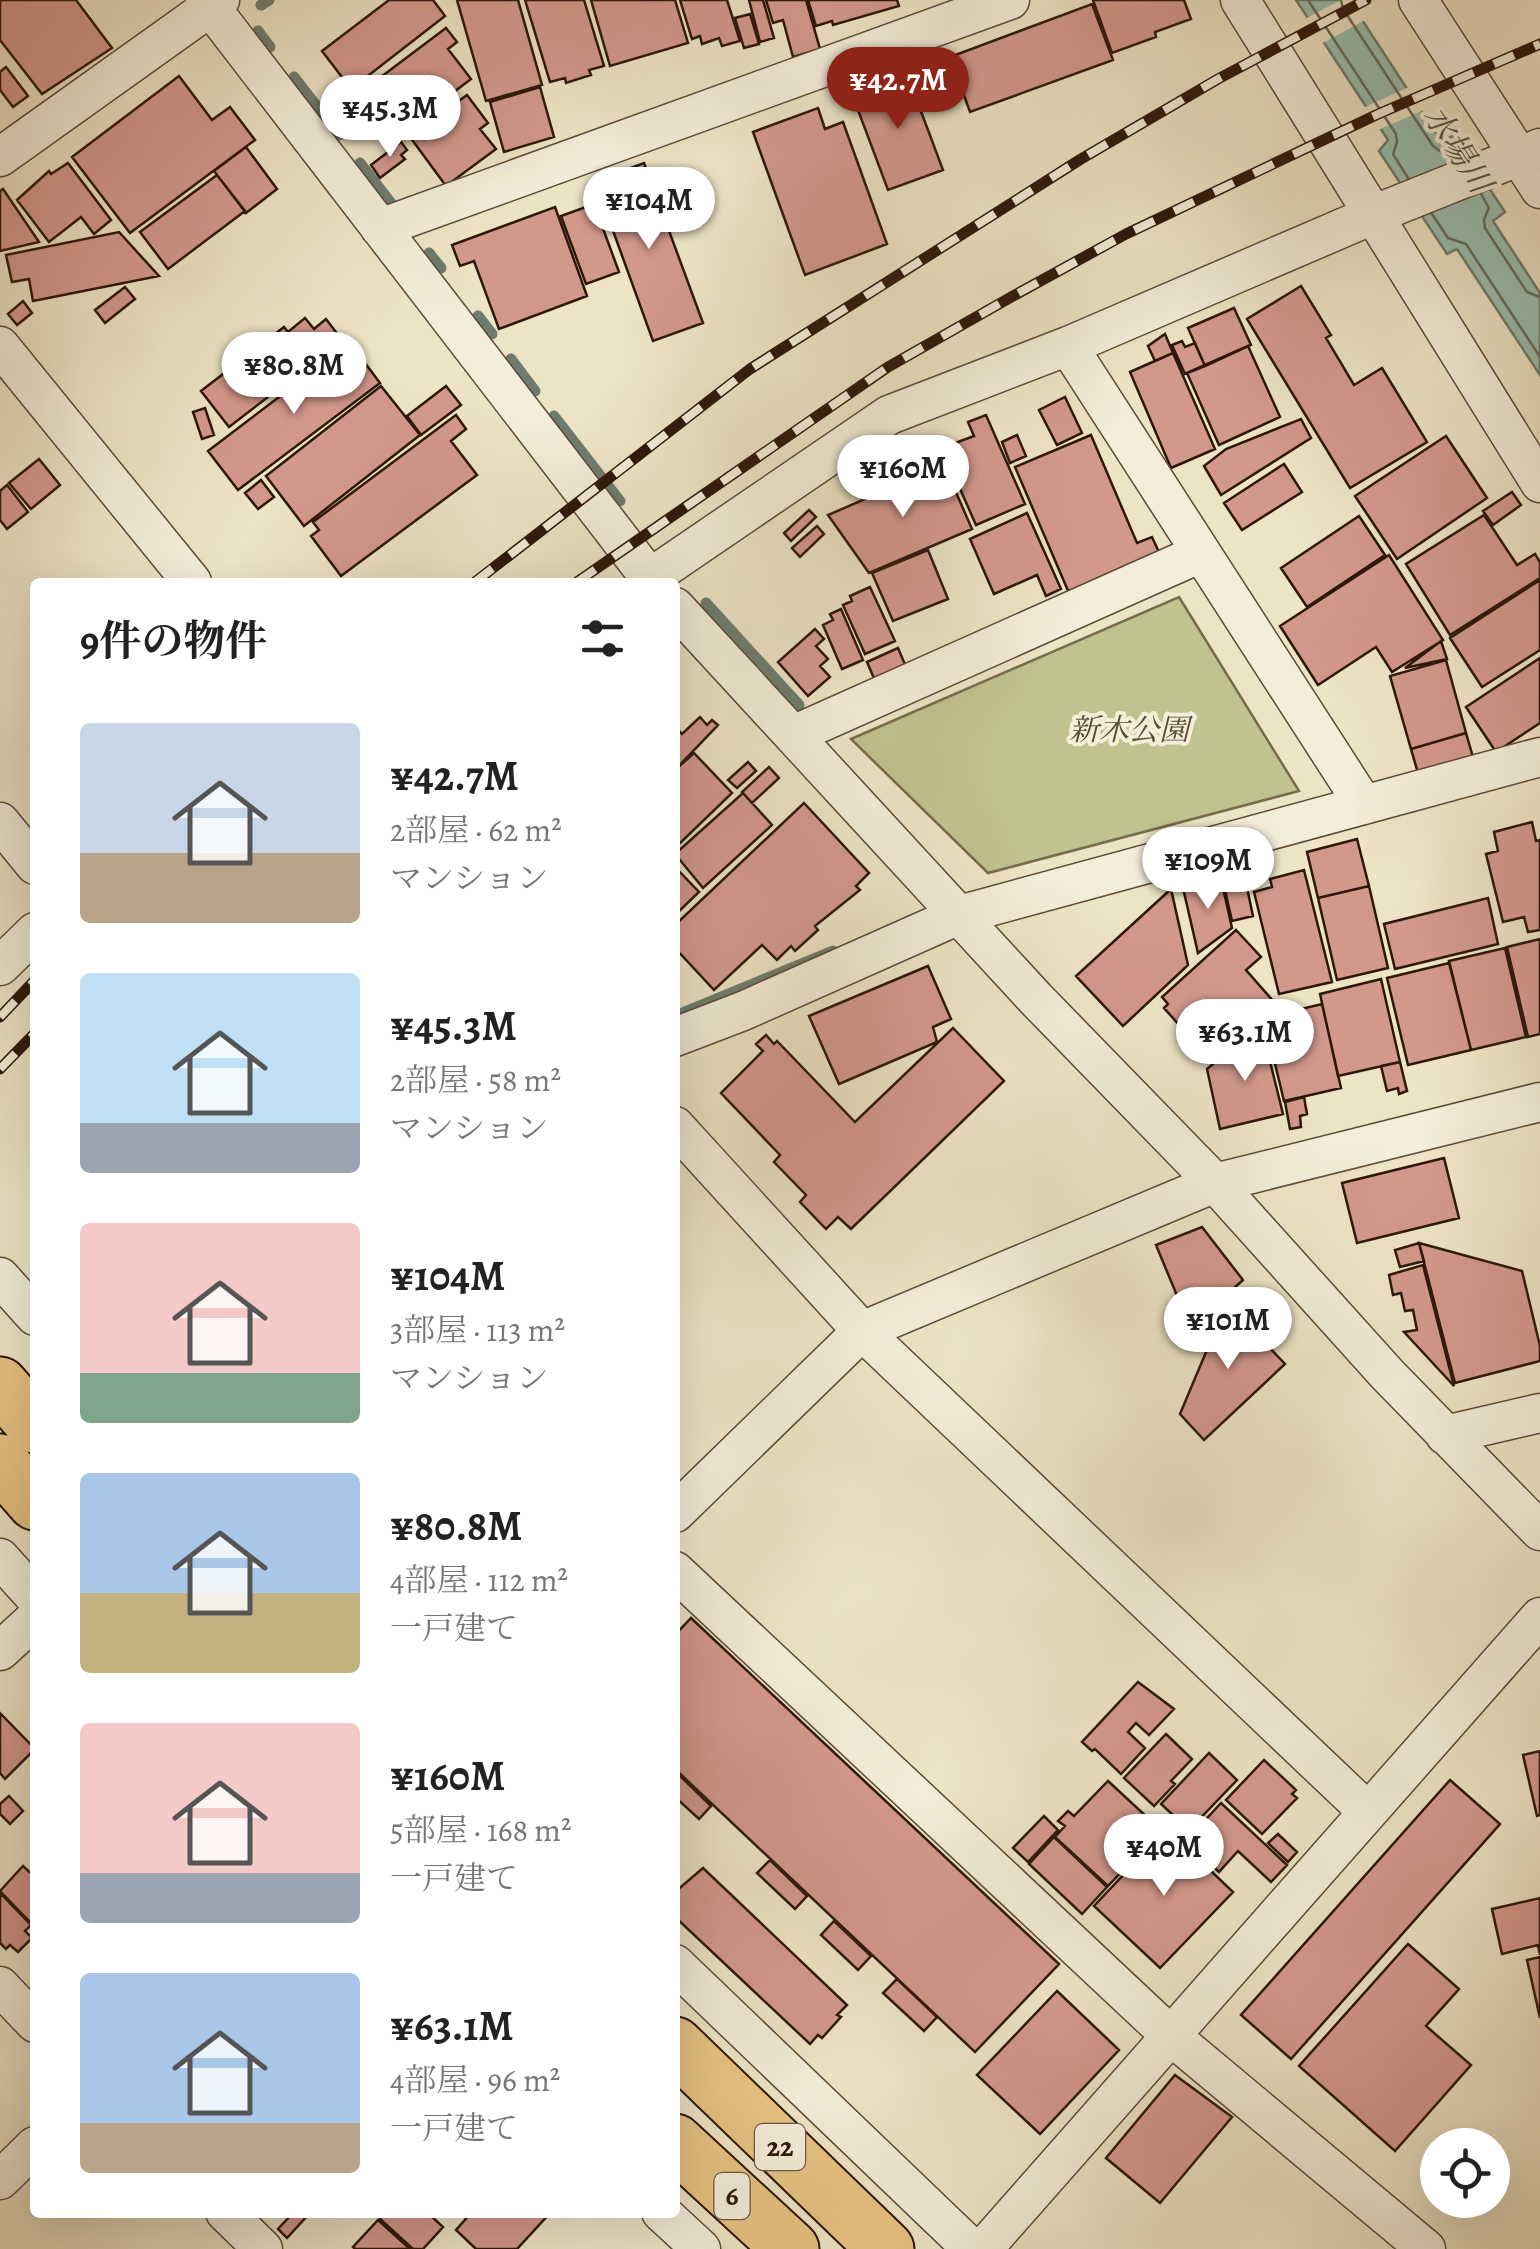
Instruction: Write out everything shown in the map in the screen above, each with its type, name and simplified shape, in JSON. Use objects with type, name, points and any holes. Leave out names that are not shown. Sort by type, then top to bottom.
[{"type":"highway","points":[[0,1352],[30,1385]]},
{"type":"highway","points":[[0,1385],[30,1419]]},
{"type":"highway","points":[[0,1462],[30,1496]]},
{"type":"highway","points":[[0,1479],[30,1512]]},
{"type":"highway","name":"22","points":[[680,2051],[886,2249]]},
{"type":"highway","name":"6","points":[[680,2077],[864,2249]]},
{"type":"highway","name":"6","points":[[680,2147],[791,2249]]},
{"type":"highway","points":[[680,2163],[771,2249]]},
{"type":"street","points":[[380,228],[1010,0]]},
{"type":"street","points":[[1240,0],[1385,210],[1540,483]]},
{"type":"street","points":[[1418,0],[1540,188]]},
{"type":"street","points":[[0,157],[212,2],[647,578]]},
{"type":"street","points":[[653,578],[889,415],[1068,346],[1519,157]]},
{"type":"street","points":[[0,346],[189,578]]},
{"type":"street","points":[[1068,346],[1364,804]]},
{"type":"street","points":[[794,735],[1201,553]]},
{"type":"street","points":[[680,612],[1444,1435],[1540,1531]]},
{"type":"street","points":[[680,1035],[959,915],[1540,757]]},
{"type":"street","points":[[0,822],[30,860]]},
{"type":"street","points":[[0,966],[30,937]]},
{"type":"street","points":[[680,1508],[862,1330],[1214,1183],[1540,1102]]},
{"type":"street","points":[[680,1131],[862,1330],[1368,1812]]},
{"type":"street","points":[[0,1277],[30,1310]]},
{"type":"street","points":[[1444,1435],[1540,1413]]},
{"type":"street","points":[[0,1558],[30,1592]]},
{"type":"street","points":[[680,1577],[1171,2036],[1426,2249]]},
{"type":"street","points":[[983,2249],[1540,1617]]},
{"type":"street","points":[[0,1651],[30,1624]]},
{"type":"street","points":[[680,1969],[972,2249]]},
{"type":"street","points":[[0,1986],[30,2018]]},
{"type":"street","points":[[0,2180],[30,2151]]},
{"type":"street","points":[[231,2218],[263,2249]]},
{"type":"street","points":[[667,2218],[700,2249]]},
{"type":"green space","name":"新木公園","points":[[1179,597],[1299,791],[988,873],[851,739]]},
{"type":"water","name":"水場川","points":[[1296,0],[1349,0],[1442,142],[1454,135],[1505,212],[1493,221],[1540,293],[1540,375],[1457,249],[1447,254],[1379,151],[1388,140]]},
{"type":"pier","points":[[1341,0],[1355,0],[1367,19],[1319,45],[1303,20]]},
{"type":"pier","points":[[1411,86],[1426,109],[1376,131],[1361,109]]},
{"type":"building","points":[[0,0],[76,0],[112,48],[42,94],[0,40]]},
{"type":"building","points":[[389,0],[433,0],[445,16],[351,89],[322,51]]},
{"type":"building","points":[[457,0],[518,0],[542,85],[486,101]]},
{"type":"building","points":[[525,0],[584,0],[604,66],[566,83],[565,78],[550,82]]},
{"type":"building","points":[[591,0],[675,0],[688,43],[610,66]]},
{"type":"building","points":[[680,0],[727,0],[740,41],[722,46],[719,38],[702,44],[700,36],[692,39]]},
{"type":"building","points":[[749,0],[763,0],[774,38],[760,42]]},
{"type":"building","points":[[766,0],[806,0],[820,49],[793,57],[783,20],[773,23]]},
{"type":"building","points":[[808,0],[897,0],[899,6],[833,25],[832,21],[816,26]]},
{"type":"building","points":[[1093,0],[1184,0],[1191,19],[1112,53]]},
{"type":"building","points":[[1092,4],[1113,60],[970,112],[950,57]]},
{"type":"building","points":[[750,14],[759,44],[744,48],[735,18]]},
{"type":"building","points":[[446,28],[457,42],[448,49],[471,79],[391,140],[357,95]]},
{"type":"building","points":[[6,67],[28,96],[13,107],[0,90],[0,72]]},
{"type":"building","points":[[907,74],[943,170],[888,190],[852,94]]},
{"type":"building","points":[[179,76],[212,120],[230,107],[255,140],[130,233],[72,157]]},
{"type":"building","points":[[540,87],[554,137],[504,152],[490,102]]},
{"type":"building","points":[[467,95],[488,123],[480,129],[496,149],[446,186],[410,137]]},
{"type":"building","points":[[818,108],[825,129],[843,122],[887,244],[805,275],[753,132]]},
{"type":"building","points":[[401,142],[407,150],[401,155],[405,159],[380,178],[371,165]]},
{"type":"building","points":[[246,147],[277,189],[246,213],[214,171]]},
{"type":"building","points":[[68,163],[111,220],[94,234],[81,217],[49,242],[17,200],[49,171],[51,174]]},
{"type":"building","points":[[644,163],[703,323],[653,341],[595,181]]},
{"type":"building","points":[[217,175],[245,211],[168,269],[140,232]]},
{"type":"building","points":[[3,189],[39,242],[0,251]]},
{"type":"building","points":[[594,204],[619,272],[586,284],[561,216]]},
{"type":"building","points":[[555,207],[587,296],[499,329],[474,261],[460,266],[452,245]]},
{"type":"building","points":[[119,232],[159,276],[33,301],[29,279],[12,282],[6,255]]},
{"type":"building","points":[[1301,286],[1331,335],[1326,338],[1354,385],[1382,368],[1427,442],[1350,488],[1247,319]]},
{"type":"building","points":[[125,287],[135,299],[105,323],[95,310]]},
{"type":"building","points":[[23,301],[32,313],[17,325],[8,314]]},
{"type":"building","points":[[1234,308],[1251,345],[1205,366],[1188,328]]},
{"type":"building","points":[[305,318],[314,329],[326,319],[342,340],[229,427],[201,391],[284,327],[288,332]]},
{"type":"building","points":[[1165,334],[1173,353],[1155,361],[1148,346]]},
{"type":"building","points":[[1182,341],[1185,347],[1195,343],[1205,366],[1185,374],[1172,345]]},
{"type":"building","points":[[350,343],[380,383],[238,490],[208,451]]},
{"type":"building","points":[[1248,346],[1280,417],[1219,445],[1187,373]]},
{"type":"building","points":[[1173,353],[1215,449],[1171,468],[1130,372]]},
{"type":"building","points":[[381,386],[420,435],[304,526],[266,476]]},
{"type":"building","points":[[446,386],[461,405],[421,435],[407,416]]},
{"type":"building","points":[[1065,397],[1082,433],[1057,445],[1039,410]]},
{"type":"building","points":[[205,408],[214,435],[202,439],[193,412]]},
{"type":"building","points":[[456,415],[466,429],[451,441],[477,475],[341,576],[311,536],[319,530],[313,522]]},
{"type":"building","points":[[986,415],[1025,504],[976,525],[942,448],[974,436],[968,422]]},
{"type":"building","points":[[1301,419],[1311,438],[1221,495],[1204,466],[1226,449]]},
{"type":"building","points":[[1017,435],[1026,456],[1010,463],[1002,442]]},
{"type":"building","points":[[1091,435],[1137,543],[1152,537],[1163,561],[1072,600],[1015,467]]},
{"type":"building","points":[[1446,436],[1487,498],[1397,559],[1355,496]]},
{"type":"building","points":[[39,459],[60,485],[31,509],[9,483]]},
{"type":"building","points":[[1284,464],[1302,492],[1242,530],[1224,503]]},
{"type":"building","points":[[944,465],[972,529],[869,573],[828,515]]},
{"type":"building","points":[[261,480],[274,497],[258,509],[245,493]]},
{"type":"building","points":[[7,485],[28,512],[7,529],[0,520],[0,491]]},
{"type":"building","points":[[1512,492],[1521,505],[1493,525],[1483,511]]},
{"type":"building","points":[[809,510],[816,517],[791,541],[784,533]]},
{"type":"building","points":[[1027,513],[1061,589],[1046,596],[1037,575],[994,594],[970,539]]},
{"type":"building","points":[[1484,515],[1517,565],[1535,554],[1540,562],[1540,578],[1450,635],[1406,564]]},
{"type":"building","points":[[1359,516],[1385,555],[1307,607],[1281,568]]},
{"type":"building","points":[[817,526],[824,534],[800,557],[792,548]]},
{"type":"building","points":[[928,550],[948,599],[893,621],[872,573]]},
{"type":"building","points":[[1389,555],[1443,640],[1392,672],[1376,647],[1318,685],[1280,626]]},
{"type":"building","points":[[1540,580],[1540,650],[1482,687],[1450,638]]},
{"type":"building","points":[[870,587],[895,641],[865,654],[843,605],[852,601],[850,596]]},
{"type":"building","points":[[841,609],[863,660],[842,669],[823,625],[833,620],[830,614]]},
{"type":"building","points":[[815,629],[824,639],[816,646],[828,659],[820,666],[830,677],[808,696],[778,662]]},
{"type":"building","points":[[1441,641],[1447,659],[1405,668]]},
{"type":"building","points":[[898,648],[907,669],[876,683],[867,662]]},
{"type":"building","points":[[1540,658],[1540,723],[1496,752],[1466,707]]},
{"type":"building","points":[[1446,660],[1466,733],[1411,749],[1390,676]]},
{"type":"building","points":[[700,717],[707,725],[712,720],[718,725],[680,765],[680,732],[682,734]]},
{"type":"building","points":[[1466,733],[1475,764],[1420,780],[1411,749]]},
{"type":"building","points":[[694,753],[732,793],[680,843],[680,766]]},
{"type":"building","points":[[748,762],[756,771],[737,788],[728,780]]},
{"type":"building","points":[[769,767],[779,778],[752,803],[742,792]]},
{"type":"building","points":[[743,793],[772,825],[703,888],[680,860],[680,850]]},
{"type":"building","points":[[804,803],[869,873],[856,886],[860,890],[815,926],[818,930],[795,951],[791,946],[777,960],[762,945],[714,990],[680,953],[680,920]]},
{"type":"building","points":[[1532,822],[1536,841],[1540,840],[1540,930],[1528,932],[1524,917],[1503,922],[1486,854],[1498,851],[1494,832]]},
{"type":"building","points":[[1357,839],[1369,886],[1318,898],[1307,852]]},
{"type":"building","points":[[1304,870],[1332,982],[1279,994],[1254,892],[1272,887],[1270,879]]},
{"type":"building","points":[[680,872],[699,892],[680,910]]},
{"type":"building","points":[[1231,875],[1237,885],[1246,883],[1253,916],[1232,921],[1222,877]]},
{"type":"building","points":[[1221,879],[1232,928],[1198,953],[1183,888]]},
{"type":"building","points":[[1369,886],[1388,968],[1337,980],[1318,898]]},
{"type":"building","points":[[1171,889],[1188,965],[1123,1026],[1076,976]]},
{"type":"building","points":[[1488,898],[1498,944],[1395,969],[1384,924]]},
{"type":"building","points":[[1236,930],[1261,957],[1246,970],[1274,1002],[1216,1054],[1210,1047],[1204,1053],[1164,1008],[1168,1004],[1162,997]]},
{"type":"building","points":[[1540,939],[1540,1034],[1528,1037],[1507,947]]},
{"type":"building","points":[[1505,948],[1526,1037],[1471,1050],[1449,961]]},
{"type":"building","points":[[1449,963],[1471,1050],[1408,1065],[1387,978]]},
{"type":"building","points":[[928,966],[951,1019],[933,1027],[937,1042],[839,1084],[809,1016]]},
{"type":"building","points":[[1381,979],[1400,1062],[1338,1076],[1320,994]]},
{"type":"building","points":[[1322,1004],[1341,1088],[1284,1101],[1264,1018]]},
{"type":"building","points":[[953,1028],[1004,1081],[851,1229],[838,1217],[826,1229],[800,1202],[806,1195],[774,1162],[780,1155],[721,1093],[763,1051],[756,1044],[766,1035],[774,1044],[777,1041],[855,1122]]},
{"type":"building","points":[[1263,1033],[1283,1114],[1220,1129],[1207,1069],[1247,1035]]},
{"type":"building","points":[[1400,1062],[1407,1091],[1399,1094],[1398,1088],[1387,1091],[1381,1066]]},
{"type":"building","points":[[1304,1097],[1307,1114],[1300,1116],[1301,1127],[1290,1129],[1285,1102]]},
{"type":"building","points":[[1444,1158],[1459,1218],[1357,1243],[1342,1183]]},
{"type":"building","points":[[1202,1227],[1243,1280],[1190,1327],[1156,1245]]},
{"type":"building","points":[[1419,1243],[1424,1261],[1400,1267],[1395,1250]]},
{"type":"building","points":[[1419,1243],[1522,1271],[1540,1361],[1455,1383]]},
{"type":"building","points":[[1423,1265],[1454,1386],[1404,1332],[1417,1330],[1413,1310],[1405,1311],[1401,1293],[1393,1295],[1389,1275]]},
{"type":"building","points":[[1228,1304],[1285,1364],[1204,1440],[1180,1414],[1209,1345],[1198,1333]]},
{"type":"building","points":[[691,1618],[1059,1964],[975,2052],[680,1774],[680,1630]]},
{"type":"building","points":[[1138,1682],[1174,1709],[1149,1735],[1136,1723],[1128,1732],[1145,1748],[1121,1774],[1082,1742]]},
{"type":"building","points":[[0,1713],[30,1744],[30,1754],[5,1779],[0,1773]]},
{"type":"building","points":[[1166,1734],[1192,1759],[1154,1806],[1124,1778]]},
{"type":"building","points":[[1540,1751],[1540,1815],[1537,1816],[1523,1755]]},
{"type":"building","points":[[1209,1753],[1237,1780],[1189,1830],[1161,1804]]},
{"type":"building","points":[[1264,1760],[1296,1790],[1292,1794],[1297,1798],[1262,1834],[1226,1800]]},
{"type":"building","points":[[680,1776],[711,1806],[699,1819],[680,1802]]},
{"type":"building","points":[[1450,1780],[1500,1824],[1291,2059],[1241,2015]]},
{"type":"building","points":[[1108,1781],[1161,1830],[1108,1886],[1055,1837],[1065,1826],[1058,1821],[1068,1811],[1074,1816]]},
{"type":"building","points":[[9,1796],[23,1811],[10,1824],[0,1814],[0,1804]]},
{"type":"building","points":[[1221,1803],[1287,1865],[1271,1882],[1238,1851],[1219,1872],[1186,1841]]},
{"type":"building","points":[[1044,1816],[1058,1830],[1028,1862],[1013,1848]]},
{"type":"building","points":[[1167,1829],[1233,1892],[1160,1968],[1094,1906]]},
{"type":"building","points":[[1278,1834],[1297,1852],[1288,1862],[1268,1843]]},
{"type":"building","points":[[1054,1837],[1107,1887],[1082,1914],[1029,1864]]},
{"type":"building","points":[[770,1860],[807,1896],[795,1909],[757,1873]]},
{"type":"building","points":[[23,1866],[30,1872],[30,1922],[0,1891]]},
{"type":"building","points":[[703,1868],[847,2005],[822,2038],[818,2035],[810,2044],[680,1922],[680,1888]]},
{"type":"building","points":[[0,1893],[30,1924],[25,1931],[30,1940],[18,1952],[0,1943]]},
{"type":"building","points":[[1540,1898],[1540,1955],[1538,1945],[1502,1954],[1492,1909]]},
{"type":"building","points":[[834,1921],[871,1956],[858,1970],[821,1935]]},
{"type":"building","points":[[1408,1944],[1459,1989],[1426,2026],[1471,2065],[1395,2151],[1299,2066]]},
{"type":"building","points":[[1540,1957],[1540,2018],[1527,1960]]},
{"type":"building","points":[[897,1979],[937,2017],[924,2031],[883,1993]]},
{"type":"building","points":[[1057,1991],[1119,2050],[1040,2134],[977,2075]]},
{"type":"building","points":[[1175,2075],[1232,2117],[1160,2203],[1106,2158]]},
{"type":"building","points":[[288,2218],[305,2218],[287,2238],[278,2229]]},
{"type":"building","points":[[433,2218],[443,2227],[423,2249],[413,2249],[380,2219]]},
{"type":"building","points":[[467,2218],[545,2218],[517,2249],[476,2249],[456,2230]]},
{"type":"building","points":[[378,2220],[410,2249],[355,2249]]},
{"type":"waterway","points":[[261,5],[269,0]]},
{"type":"waterway","points":[[258,31],[270,47]]},
{"type":"waterway","points":[[294,77],[339,135]]},
{"type":"waterway","points":[[360,163],[391,203]]},
{"type":"waterway","points":[[429,253],[441,268]]},
{"type":"waterway","points":[[478,316],[492,334]]},
{"type":"waterway","points":[[511,359],[535,391]]},
{"type":"waterway","points":[[554,416],[620,501]]},
{"type":"waterway","points":[[706,603],[799,705]]},
{"type":"waterway","points":[[680,1014],[833,951]]},
{"type":"railway","points":[[480,578],[750,369],[1081,159],[1218,79],[1366,0]]},
{"type":"railway","points":[[583,578],[888,367],[1013,296],[1126,234],[1376,115],[1540,44]]},
{"type":"railway","points":[[0,1017],[30,985]]},
{"type":"railway","points":[[0,1069],[30,1038]]}]
